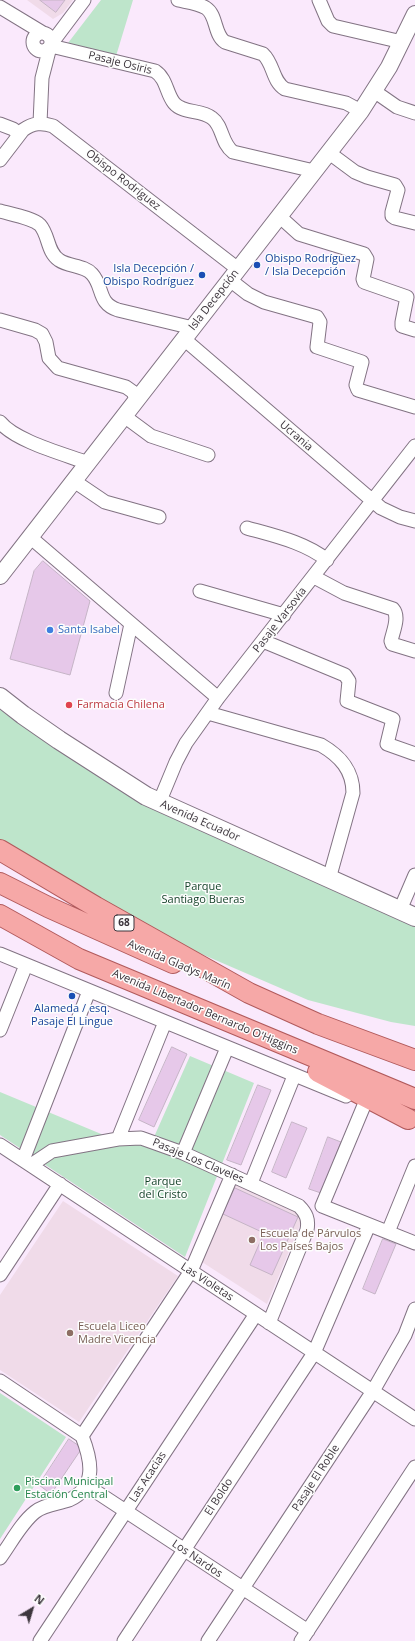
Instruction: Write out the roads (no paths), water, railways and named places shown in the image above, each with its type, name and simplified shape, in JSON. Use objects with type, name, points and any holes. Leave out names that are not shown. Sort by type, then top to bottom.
[{"type":"main road","name":"Avenida Ecuador","points":[[0,697],[24,716],[59,740],[131,787],[159,803],[407,913]]},
{"type":"main road","name":"68","points":[[0,850],[96,907],[249,993]]},
{"type":"main road","name":"Avenida Gladys Marín","points":[[0,883],[105,934],[205,977],[249,993]]},
{"type":"main road","name":"Avenida Libertador Bernardo O'Higgins","points":[[0,915],[78,959],[415,1099]]},
{"type":"main road","points":[[0,932],[78,959]]},
{"type":"main road","points":[[249,993],[318,1024],[415,1060]]},
{"type":"main road","points":[[218,1017],[274,1050],[412,1120]]},
{"type":"street","points":[[178,0],[207,9],[211,13],[220,38],[225,42],[263,54],[267,58],[278,83],[285,89],[346,104],[361,110]]},
{"type":"street","points":[[319,0],[328,20],[333,26],[402,42]]},
{"type":"street","points":[[0,160],[28,126],[40,123],[42,78],[48,41],[81,3]]},
{"type":"street","points":[[1,8],[48,41]]},
{"type":"street","points":[[1,8],[34,46]]},
{"type":"street","name":"Isla Decepción","points":[[0,576],[361,110],[374,91],[402,42],[415,14]]},
{"type":"street","points":[[42,78],[34,46],[35,36],[48,41]]},
{"type":"street","name":"Pasaje Osiris","points":[[48,41],[155,71],[162,76],[172,100],[177,106],[208,115],[215,121],[225,143],[233,152],[314,171]]},
{"type":"street","points":[[374,91],[397,106],[415,113]]},
{"type":"street","name":"Obispo Rodríguez","points":[[40,123],[53,126],[58,130],[234,275],[257,299],[320,319],[317,347],[362,362],[357,388],[415,407]]},
{"type":"street","points":[[0,124],[12,128],[20,134]]},
{"type":"street","points":[[328,152],[355,172],[395,185],[398,190],[392,216],[415,223]]},
{"type":"street","points":[[0,211],[39,224],[43,230],[52,254],[64,263],[88,270],[92,274],[105,302],[113,309],[188,333]]},
{"type":"street","points":[[279,216],[299,234],[364,254],[367,259],[364,282],[407,297],[402,326],[415,330]]},
{"type":"street","points":[[0,320],[35,330],[42,334],[46,342],[49,358],[58,368],[126,386],[133,392],[137,400]]},
{"type":"street","name":"Ucrania","points":[[188,333],[372,501],[390,513],[415,521]]},
{"type":"street","points":[[124,416],[151,436],[208,455]]},
{"type":"street","points":[[0,422],[6,429],[17,436],[88,464]]},
{"type":"street","name":"Pasaje Varsovia","points":[[159,803],[176,762],[186,743],[218,698],[415,446]]},
{"type":"street","points":[[74,481],[105,502],[159,517]]},
{"type":"street","points":[[248,528],[301,544],[315,551],[327,560]]},
{"type":"street","points":[[30,537],[218,698]]},
{"type":"street","points":[[314,577],[344,594],[393,609],[396,613],[396,617],[391,641],[392,644],[415,651]]},
{"type":"street","points":[[200,590],[284,615]]},
{"type":"street","points":[[116,693],[131,624]]},
{"type":"street","points":[[263,641],[345,675],[349,681],[348,701],[393,719],[387,744],[415,754]]},
{"type":"street","points":[[208,713],[321,745],[336,755],[348,769],[352,781],[353,793],[329,879]]},
{"type":"street","points":[[407,913],[415,875]]},
{"type":"street","points":[[0,954],[294,1076],[412,1120]]},
{"type":"street","points":[[0,1030],[26,965]]},
{"type":"street","points":[[27,1163],[89,991]]},
{"type":"street","points":[[118,1139],[165,1022]]},
{"type":"street","points":[[183,1153],[227,1048]]},
{"type":"street","points":[[251,1183],[294,1076]]},
{"type":"street","points":[[269,1323],[307,1230],[308,1224],[306,1214],[322,1206],[365,1103]]},
{"type":"street","name":"Pasaje Los Claveles","points":[[27,1163],[52,1151],[118,1139],[141,1138],[183,1153],[294,1202],[306,1214]]},
{"type":"street","name":"Las Violetas","points":[[0,1145],[415,1419]]},
{"type":"street","points":[[388,1232],[415,1166]]},
{"type":"street","points":[[82,1436],[191,1271],[232,1175]]},
{"type":"street","points":[[0,1274],[60,1184]]},
{"type":"street","points":[[322,1206],[415,1243]]},
{"type":"street","name":"El Boldo","points":[[124,1641],[314,1353],[370,1225]]},
{"type":"street","name":"Pasaje El Roble","points":[[208,1641],[373,1391],[405,1335],[415,1309]]},
{"type":"street","name":"Las Acacias","points":[[40,1641],[256,1314]]},
{"type":"street","points":[[0,1381],[82,1436],[90,1460],[91,1474],[86,1485],[79,1493],[70,1499],[37,1510],[29,1516],[0,1558]]},
{"type":"street","points":[[305,1636],[415,1467]]},
{"type":"street","name":"Los Nardos","points":[[86,1485],[242,1589],[305,1636]]},
{"type":"place","name":"Obispo Rodríguez / Isla Decepción","points":[[257,265]]},
{"type":"place","name":"Isla Decepción / Obispo Rodríguez","points":[[202,275]]},
{"type":"place","name":"Santa Isabel","points":[[50,630]]},
{"type":"place","name":"Farmacia Chilena","points":[[69,705]]},
{"type":"place","name":"Alameda / esq. Pasaje El Lingue","points":[[72,996]]},
{"type":"place","name":"Escuela de Párvulos Los Países Bajos","points":[[252,1240]]},
{"type":"place","name":"Escuela Liceo Madre Vicencia","points":[[70,1333]]},
{"type":"place","name":"Piscina Municipal Estación Central","points":[[17,1488]]},
{"type":"park label","name":"Parque Santiago Bueras","points":[[203,893]]},
{"type":"park label","name":"Parque del Cristo","points":[[163,1188]]}]
